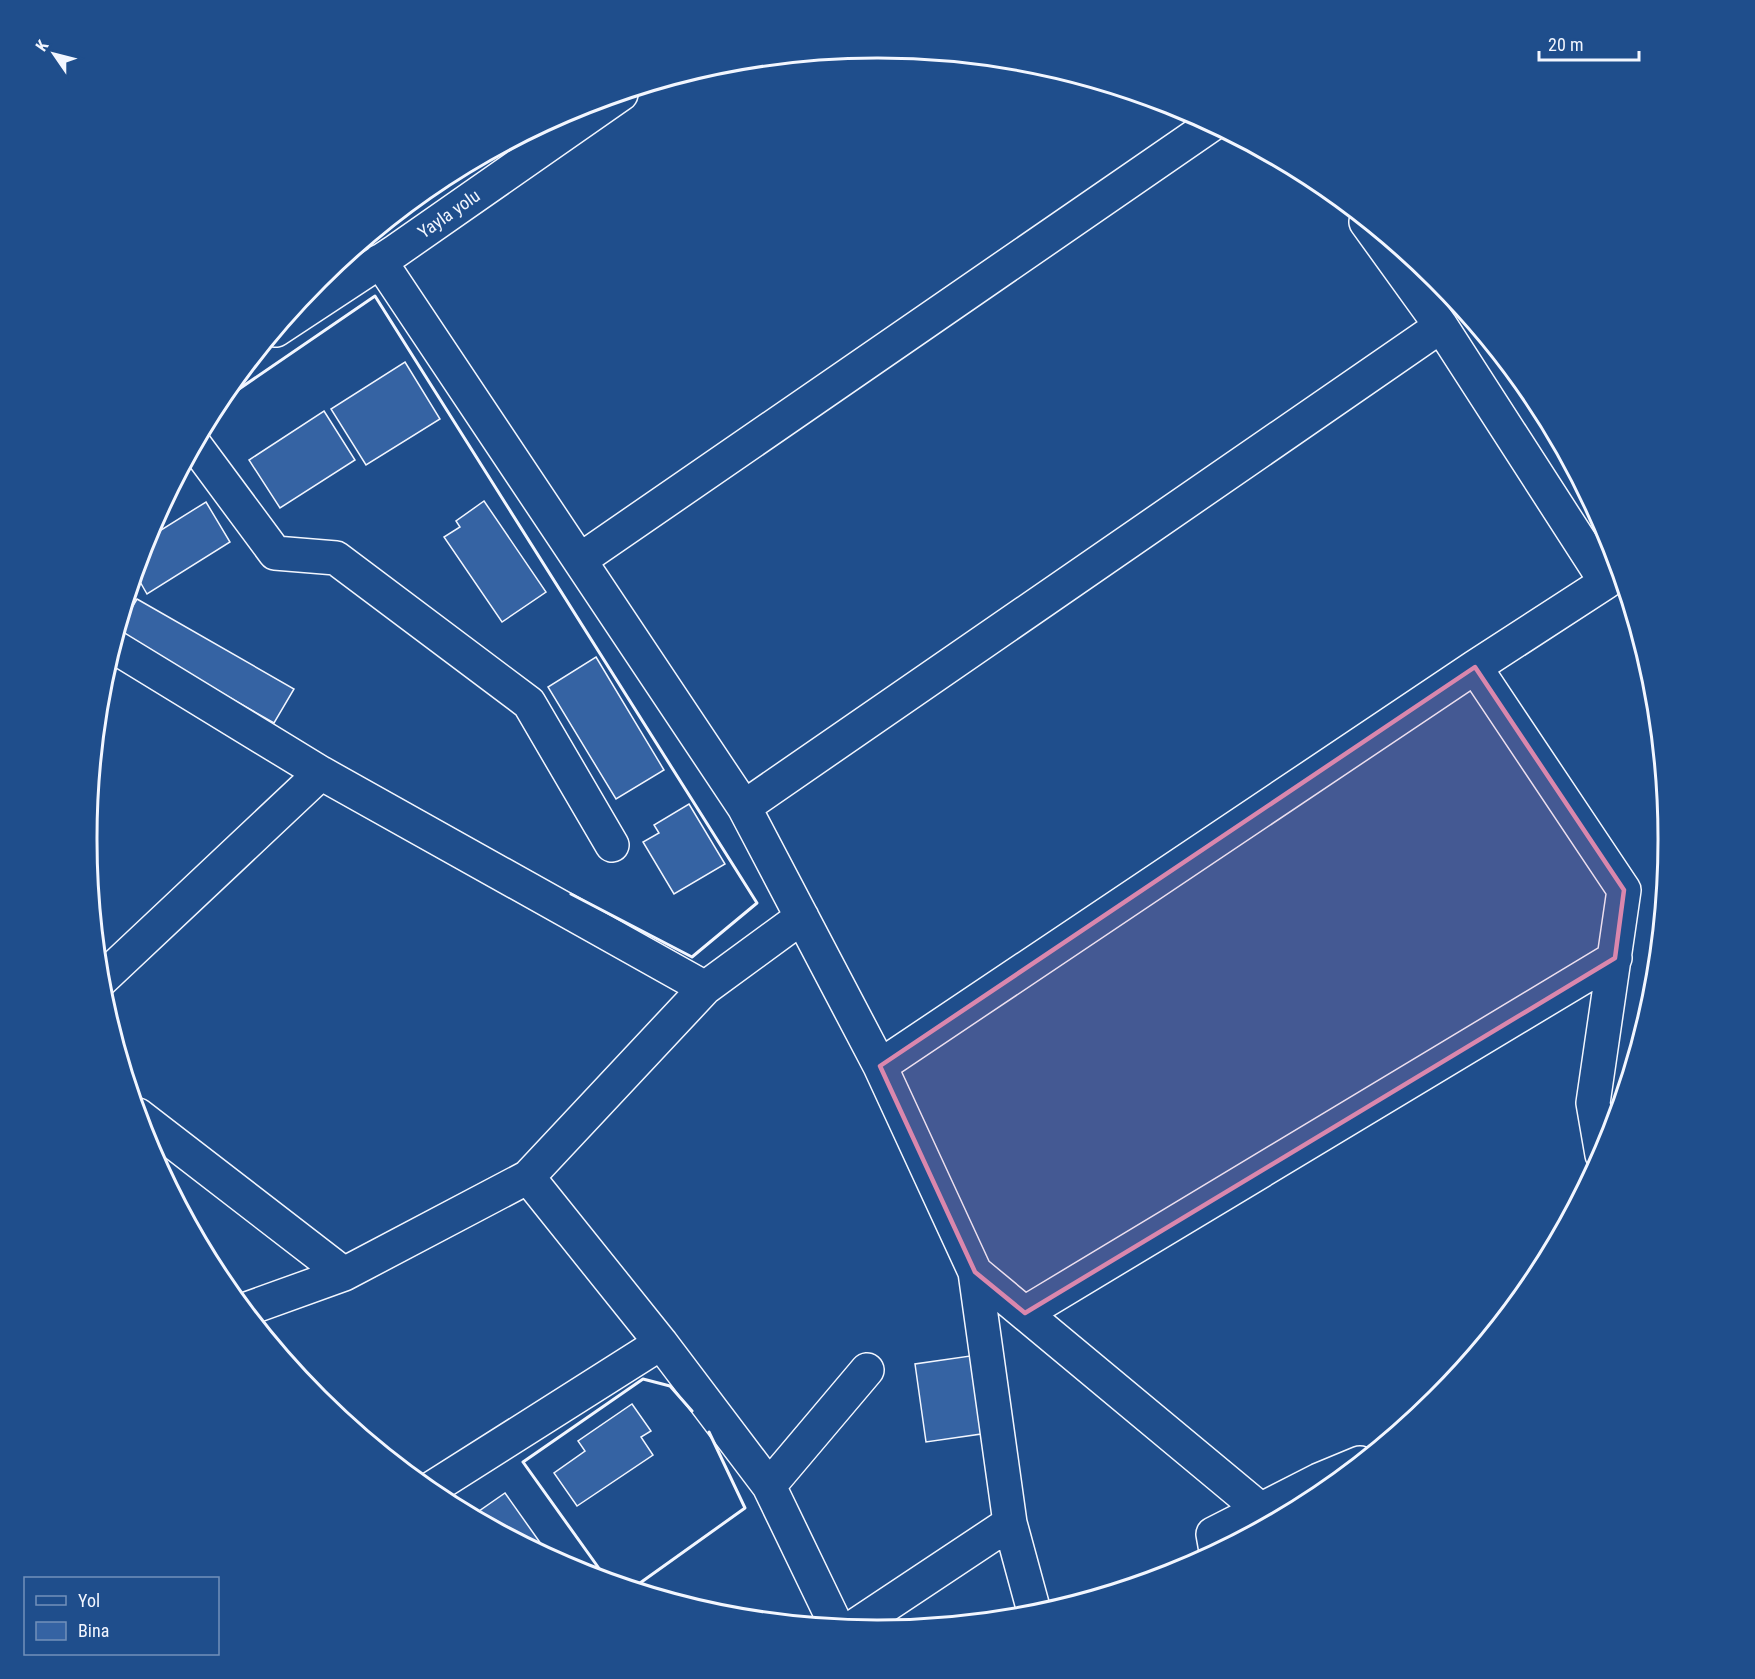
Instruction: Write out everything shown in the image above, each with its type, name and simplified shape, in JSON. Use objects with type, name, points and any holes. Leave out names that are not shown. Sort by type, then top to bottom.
[{"type":"street","name":"Yayla yolu","points":[[307,306],[385,247],[591,113]]},
{"type":"street","points":[[580,560],[1203,130]]},
{"type":"street","points":[[880,1066],[1606,582],[1441,326],[1381,243]]},
{"type":"street","points":[[385,247],[580,560],[744,807],[880,1066],[975,1272],[1010,1524],[1032,1605]]},
{"type":"street","points":[[744,807],[1441,326]]},
{"type":"street","points":[[200,451],[275,553],[336,558],[529,704],[612,845]]},
{"type":"street","points":[[120,650],[321,773],[705,988]]},
{"type":"street","points":[[1475,668],[1624,890],[1593,1103],[1599,1138]]},
{"type":"street","points":[[109,973],[321,773]]},
{"type":"street","points":[[252,1307],[344,1274],[528,1177],[705,988],[802,917]]},
{"type":"street","points":[[1024,1313],[1615,958]]},
{"type":"street","points":[[151,1125],[344,1274]]},
{"type":"street","points":[[528,1177],[661,1343],[769,1486],[833,1619]]},
{"type":"street","points":[[975,1272],[1261,1510]]},
{"type":"street","points":[[438,1485],[661,1343]]},
{"type":"street","points":[[769,1486],[867,1370]]},
{"type":"street","points":[[1215,1544],[1213,1534],[1261,1510],[1305,1493]]},
{"type":"street","points":[[866,1620],[1010,1524]]},
{"type":"highlighted area","points":[[1475,667],[1624,890],[1615,958],[1025,1313],[975,1272],[880,1066]]},
{"type":"building","points":[[405,362],[440,419],[366,465],[331,409]]},
{"type":"building","points":[[324,411],[355,460],[280,508],[249,460]]},
{"type":"building","points":[[484,501],[546,592],[502,622],[444,537],[460,527],[456,521]]},
{"type":"building","points":[[206,502],[230,542],[147,594],[140,582],[161,530]]},
{"type":"building","points":[[137,599],[294,689],[274,723],[123,637]]},
{"type":"building","points":[[596,657],[664,770],[616,799],[548,687]]},
{"type":"building","points":[[689,804],[725,864],[674,894],[643,842],[659,833],[654,825]]},
{"type":"building","points":[[970,1356],[981,1434],[926,1442],[915,1364]]},
{"type":"building","points":[[632,1404],[651,1431],[641,1437],[653,1455],[577,1506],[554,1473],[585,1451],[578,1441]]},
{"type":"building","points":[[505,1493],[541,1544],[532,1540],[479,1511]]},
{"type":"wall","points":[[241,387],[375,296],[757,903],[692,957],[571,894]]},
{"type":"wall","points":[[599,1569],[523,1462],[643,1379],[670,1386],[692,1411]]},
{"type":"wall","points":[[640,1583],[745,1508],[709,1432]]}]
